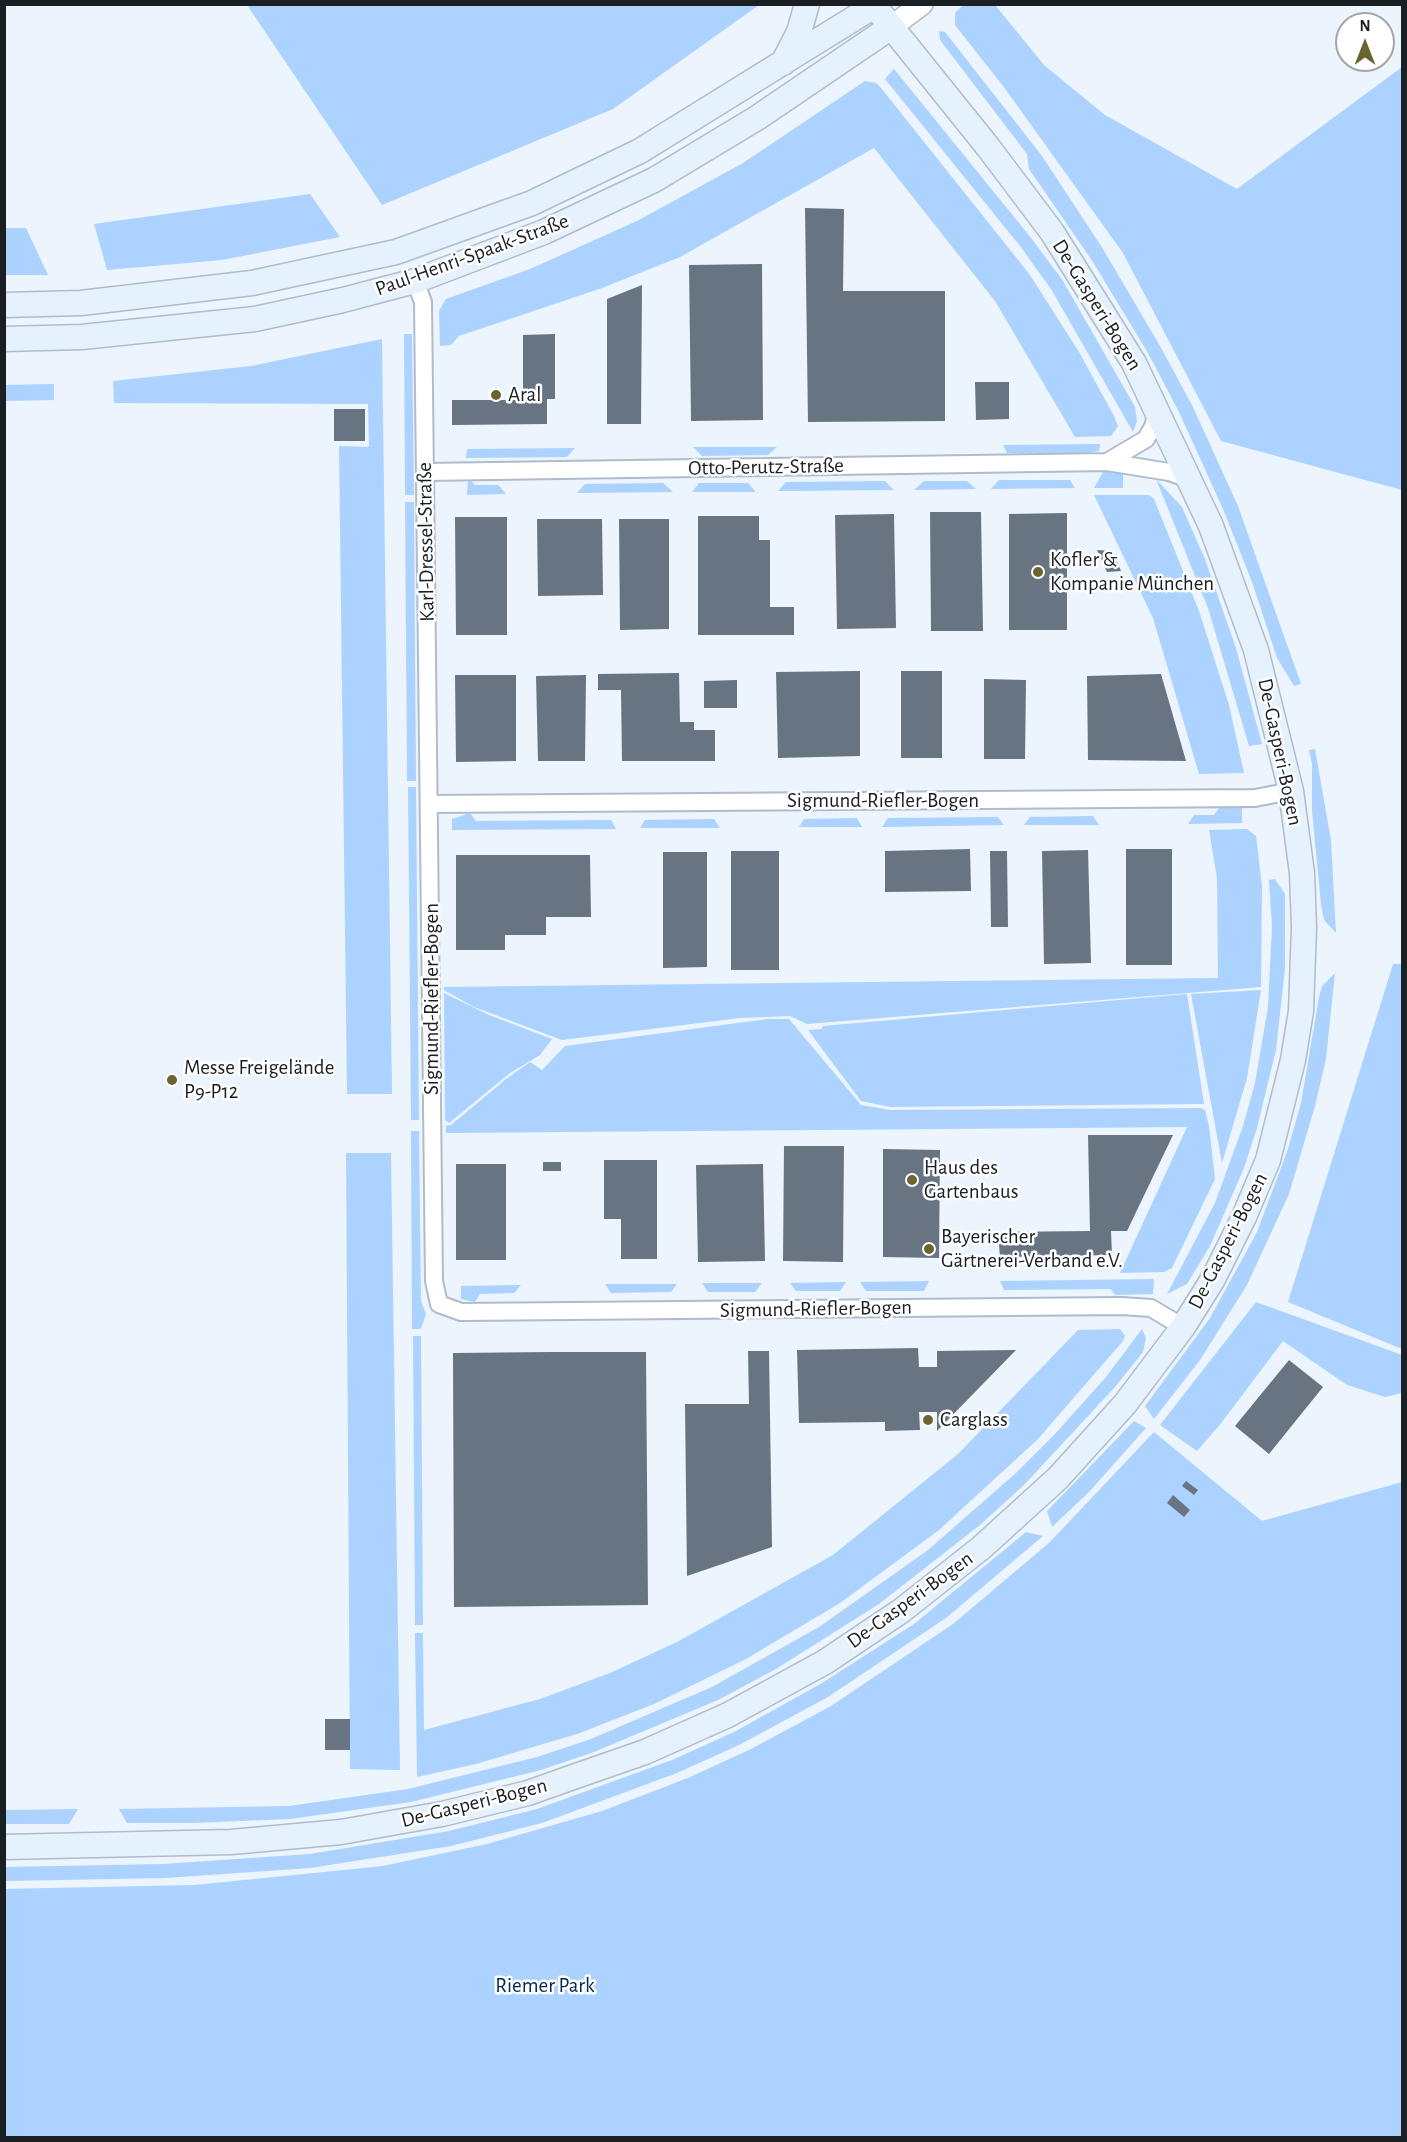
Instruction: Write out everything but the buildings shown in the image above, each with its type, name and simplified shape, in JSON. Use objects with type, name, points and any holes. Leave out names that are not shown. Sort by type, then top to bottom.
[{"type":"main road","points":[[782,65],[800,32],[807,4]]},
{"type":"main road","name":"Paul-Henri-Spaak-Straße","points":[[4,305],[81,303],[252,283],[396,252],[532,203],[629,157],[782,65],[874,5]]},
{"type":"main road","name":"De-Gasperi-Bogen","points":[[4,1846],[231,1842],[341,1832],[442,1814],[528,1792],[645,1752],[728,1715],[825,1662],[901,1611],[981,1548],[1058,1478],[1125,1404],[1183,1328],[1213,1280],[1244,1217],[1268,1160],[1293,1060],[1301,1011],[1304,927],[1302,873],[1291,791],[1256,650],[1234,585],[1192,480],[1134,363],[1058,241],[988,147],[874,5]]},
{"type":"main road","name":"Paul-Henri-Spaak-Straße","points":[[4,339],[82,337],[255,319],[343,300],[415,281],[543,232],[654,180],[757,118],[891,27]]},
{"type":"street","points":[[891,27],[922,4]]},
{"type":"street","name":"Karl-Dressel-Straße","points":[[415,281],[423,302],[430,804]]},
{"type":"street","name":"Otto-Perutz-Straße","points":[[1107,462],[1146,439],[1154,425],[1156,408]]},
{"type":"street","name":"Otto-Perutz-Straße","points":[[425,472],[1107,462],[1169,472],[1192,480]]},
{"type":"street","name":"Sigmund-Riefler-Bogen","points":[[1183,1328],[1151,1308],[1121,1306],[461,1312],[439,1304],[434,1281],[430,804],[1255,798],[1291,791]]},
{"type":"green space","points":[[247,5],[759,5],[613,109],[382,205]]},
{"type":"green space","points":[[963,5],[995,5],[1044,65],[1105,115],[1237,189],[1402,67],[1402,490],[1221,441],[1123,253],[1006,90],[955,25],[955,13]]},
{"type":"green space","points":[[939,31],[945,32],[1042,156],[1103,249],[1160,346],[1192,405],[1238,506],[1301,684],[1294,686],[1277,658],[1252,582],[1223,509],[1179,412],[1148,353],[1091,259],[1029,169],[1027,154],[940,40]]},
{"type":"green space","points":[[894,69],[1032,239],[1063,281],[1135,407],[1137,421],[1133,432],[1051,289],[1020,246],[885,79]]},
{"type":"green space","points":[[865,81],[876,83],[881,88],[1030,275],[1079,352],[1114,416],[1118,426],[1111,436],[1075,437],[995,301],[874,148],[680,257],[602,288],[459,336],[451,345],[440,346],[439,311],[446,299],[530,269],[637,221],[743,163]]},
{"type":"green space","points":[[310,194],[340,237],[222,260],[107,270],[94,224]]},
{"type":"green space","points":[[5,228],[26,228],[48,275],[5,275]]},
{"type":"green space","points":[[404,334],[412,334],[414,495],[405,495]]},
{"type":"green space","points":[[382,339],[392,1094],[347,1094],[339,446],[369,447],[368,404],[114,403],[113,381],[251,366]]},
{"type":"green space","points":[[54,384],[54,400],[5,401],[5,385]]},
{"type":"green space","points":[[1100,444],[1099,451],[1086,453],[1007,453],[1003,445]]},
{"type":"green space","points":[[693,447],[777,447],[768,455],[702,456]]},
{"type":"green space","points":[[575,448],[567,457],[466,458],[467,449]]},
{"type":"green space","points":[[1103,472],[1123,472],[1123,488],[1094,488]]},
{"type":"green space","points":[[468,478],[475,485],[498,485],[506,494],[467,495]]},
{"type":"green space","points":[[1156,479],[1182,507],[1205,559],[1236,648],[1262,744],[1249,746],[1208,608]]},
{"type":"green space","points":[[999,480],[1070,480],[1075,488],[991,489]]},
{"type":"green space","points":[[885,481],[894,490],[778,491],[786,482]]},
{"type":"green space","points":[[924,481],[967,481],[976,489],[914,490]]},
{"type":"green space","points":[[663,483],[673,492],[577,493],[585,484]]},
{"type":"green space","points":[[699,483],[748,483],[756,492],[692,492]]},
{"type":"green space","points":[[1094,495],[1149,495],[1154,499],[1199,611],[1229,705],[1244,773],[1199,774],[1153,618]]},
{"type":"green space","points":[[405,502],[414,502],[416,781],[407,781]]},
{"type":"green space","points":[[1315,749],[1331,840],[1336,933],[1324,920],[1321,904],[1312,811],[1312,764],[1309,750]]},
{"type":"green space","points":[[408,787],[416,787],[419,1120],[411,1120]]},
{"type":"green space","points":[[1220,807],[1242,807],[1242,823],[1188,824],[1194,815],[1214,815]]},
{"type":"green space","points":[[470,813],[476,821],[611,820],[616,829],[452,830],[452,819]]},
{"type":"green space","points":[[1093,816],[1099,825],[1024,825],[1030,817]]},
{"type":"green space","points":[[998,817],[1004,825],[882,827],[888,818]]},
{"type":"green space","points":[[857,818],[862,827],[799,827],[804,819]]},
{"type":"green space","points":[[714,819],[720,828],[640,828],[645,820]]},
{"type":"green space","points":[[1247,829],[1256,836],[1262,886],[1261,987],[807,1024],[790,1016],[740,1018],[562,1040],[474,1007],[444,990],[444,987],[1218,978],[1217,878],[1209,830]]},
{"type":"green space","points":[[1275,879],[1285,894],[1285,968],[1276,1050],[1257,1128],[1244,1168],[1210,1246],[1187,1284],[1167,1294],[1215,1203],[1243,1126],[1255,1083],[1268,1007],[1272,927],[1269,880]]},
{"type":"green space","points":[[1393,964],[1402,964],[1402,1349],[1288,1302]]},
{"type":"green space","points":[[1335,973],[1326,1059],[1315,1106],[1289,1194],[1247,1285],[1200,1360],[1154,1419],[1145,1406],[1210,1318],[1257,1232],[1288,1149],[1301,1103],[1322,986]]},
{"type":"green space","points":[[1261,990],[1247,1078],[1222,1163],[1191,994]]},
{"type":"green space","points":[[444,993],[489,1015],[552,1039],[540,1055],[510,1073],[449,1123],[445,1120]]},
{"type":"green space","points":[[1187,994],[1204,1104],[890,1107],[861,1101],[808,1030],[821,1029],[823,1026]]},
{"type":"green space","points":[[768,1019],[789,1019],[861,1105],[890,1110],[1201,1108],[1205,1110],[1209,1126],[1215,1179],[1172,1268],[1164,1272],[1120,1273],[1187,1127],[446,1133],[446,1126],[451,1125],[506,1079],[530,1062],[542,1070],[565,1046]]},
{"type":"green space","points":[[411,1131],[419,1131],[421,1301],[426,1314],[421,1329],[412,1329]]},
{"type":"green space","points":[[346,1153],[391,1153],[400,1770],[350,1769]]},
{"type":"green space","points":[[1154,1279],[1153,1294],[1115,1295],[1111,1289],[1004,1290],[1000,1281]]},
{"type":"green space","points":[[929,1281],[924,1291],[866,1291],[860,1282]]},
{"type":"green space","points":[[846,1282],[840,1291],[796,1291],[790,1283]]},
{"type":"green space","points":[[702,1283],[762,1283],[755,1292],[708,1292]]},
{"type":"green space","points":[[605,1284],[677,1284],[671,1292],[611,1293]]},
{"type":"green space","points":[[521,1285],[514,1293],[480,1294],[475,1302],[461,1299],[461,1286]]},
{"type":"green space","points":[[1256,1302],[1402,1355],[1402,1393],[1385,1397],[1347,1385],[1283,1341],[1222,1422],[1197,1451],[1160,1425]]},
{"type":"green space","points":[[1120,1329],[1125,1336],[1123,1341],[1037,1440],[939,1530],[840,1603],[746,1659],[654,1704],[577,1734],[476,1764],[417,1777],[415,1633],[423,1633],[424,1730],[540,1699],[610,1673],[677,1642],[833,1555],[958,1454],[1078,1330]]},
{"type":"green space","points":[[1142,1329],[1146,1338],[1143,1352],[1115,1387],[1024,1485],[980,1525],[879,1604],[776,1669],[718,1700],[594,1752],[541,1770],[411,1802],[290,1819],[192,1823],[127,1823],[119,1809],[289,1806],[408,1789],[537,1757],[591,1739],[712,1687],[819,1627],[928,1550],[1016,1473],[1055,1434],[1106,1377]]},
{"type":"green space","points":[[413,1336],[421,1336],[423,1625],[415,1625]]},
{"type":"green space","points":[[1134,1421],[1146,1428],[1089,1492],[1052,1527],[1047,1511]]},
{"type":"green space","name":"Riemer Park","points":[[1154,1432],[1262,1521],[1402,1482],[1402,2137],[5,2137],[4,1889],[195,1885],[383,1866],[487,1844],[602,1811],[688,1778],[751,1749],[831,1706],[953,1624],[1050,1542]]},
{"type":"green space","points":[[1026,1532],[1043,1536],[946,1618],[828,1697],[739,1745],[677,1773],[542,1823],[451,1846],[310,1868],[165,1878],[5,1881],[5,1867],[163,1864],[310,1854],[449,1831],[537,1809],[672,1760],[734,1732],[822,1683],[914,1624]]},
{"type":"green space","points":[[78,1809],[69,1824],[5,1824],[5,1810]]},
{"type":"place","name":"Aral","points":[[496,395]]},
{"type":"place","name":"Kofler & Kompanie München","points":[[1038,572]]},
{"type":"place","name":"Messe Freigelände P9-P12","points":[[172,1080]]},
{"type":"place","name":"Haus des Gartenbaus","points":[[912,1180]]},
{"type":"place","name":"Bayerischer Gärtnerei-Verband e.V.","points":[[929,1249]]},
{"type":"place","name":"Carglass","points":[[928,1420]]}]
